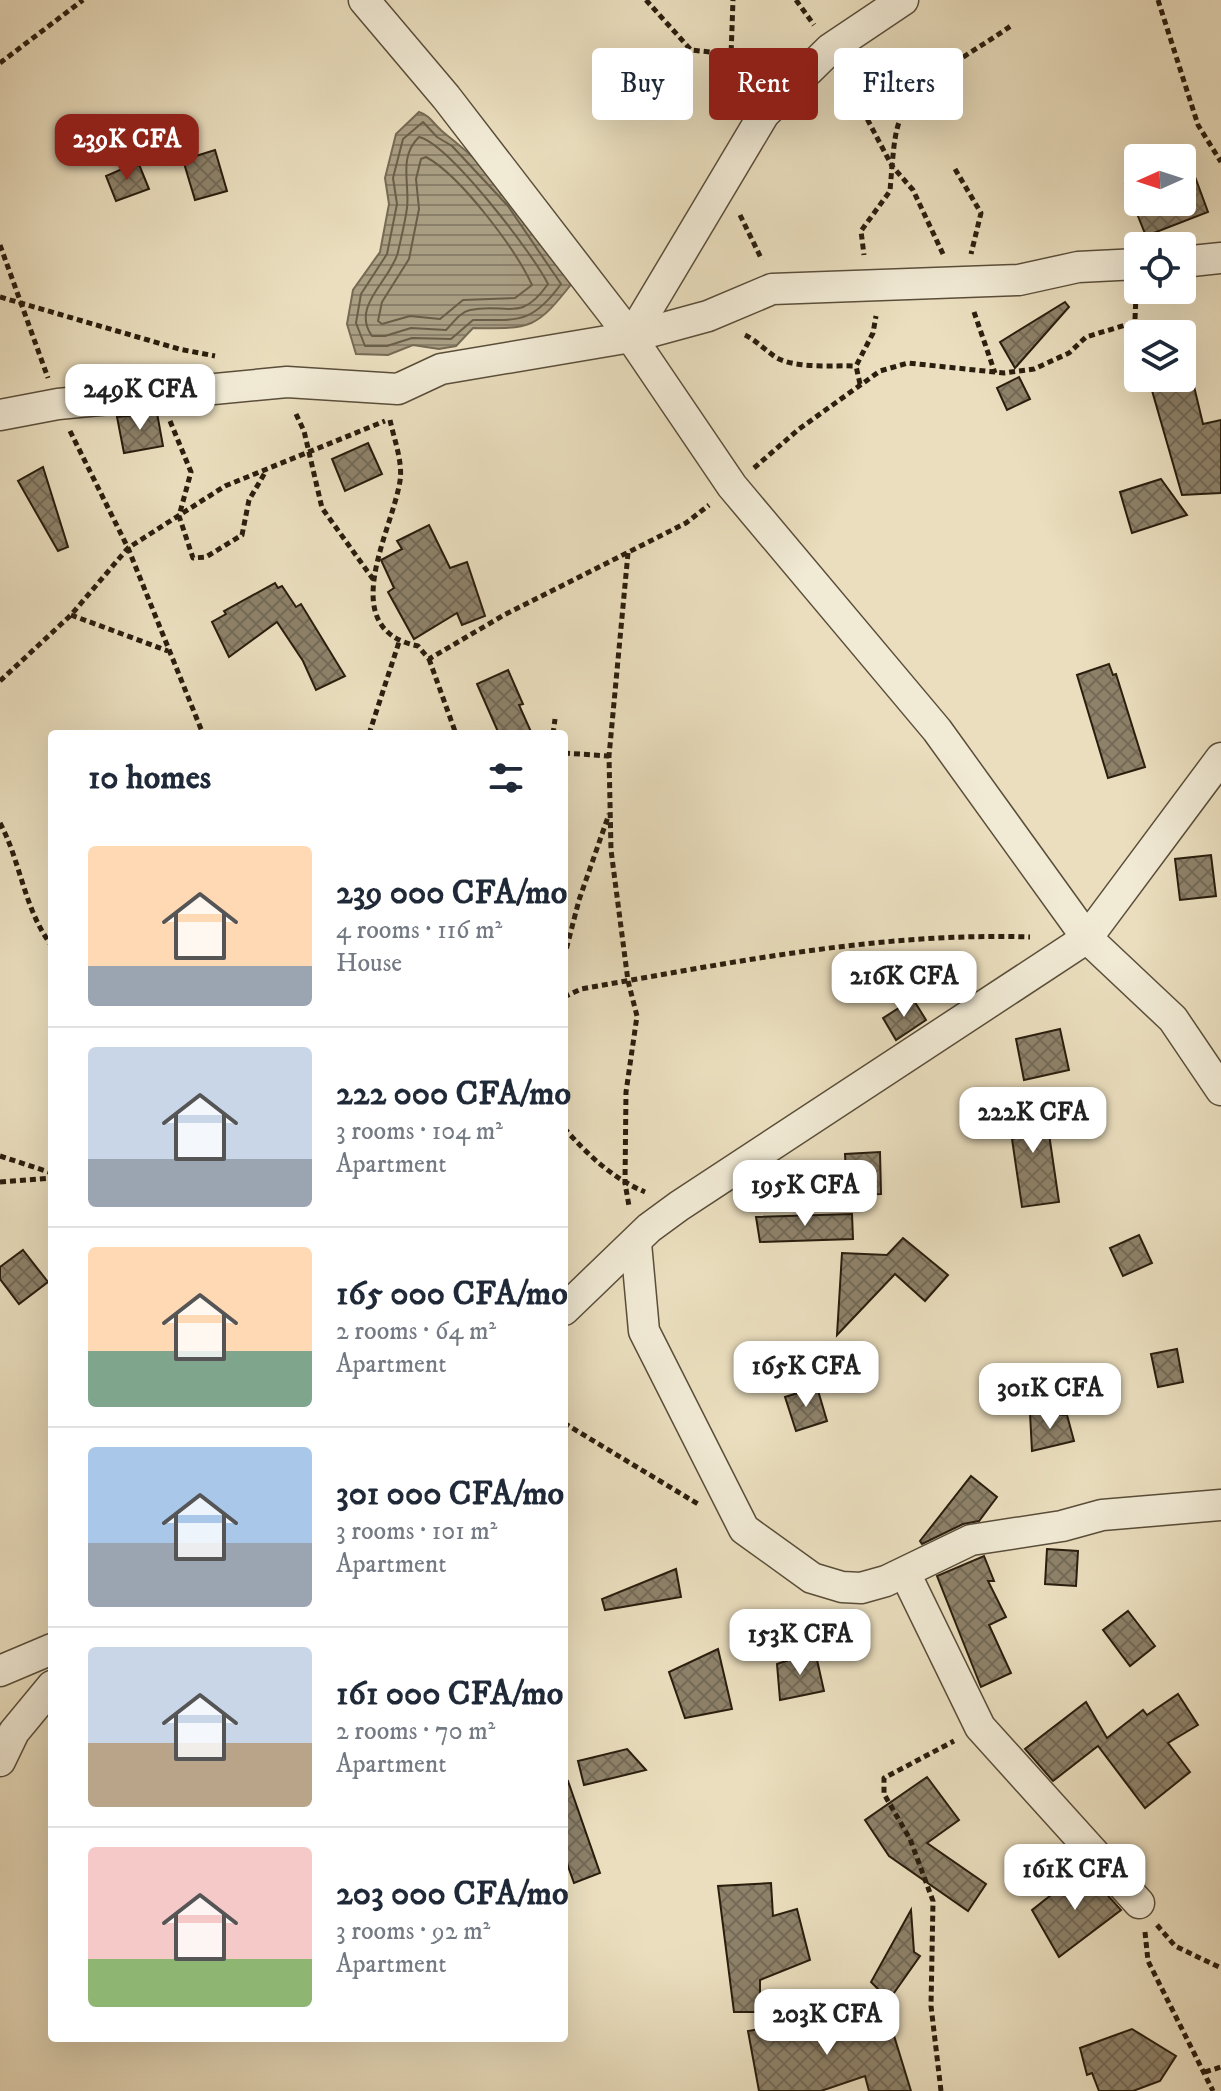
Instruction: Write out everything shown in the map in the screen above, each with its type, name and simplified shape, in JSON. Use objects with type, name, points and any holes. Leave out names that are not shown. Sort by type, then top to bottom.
[{"type":"street","points":[[364,0],[446,97],[631,337],[732,486],[937,730],[1087,938],[1173,1019],[1221,1090]]},
{"type":"street","points":[[631,337],[764,114],[830,49],[903,0]]},
{"type":"street","points":[[1196,261],[1221,258]]},
{"type":"street","points":[[0,415],[58,404],[170,391],[287,382],[398,389],[441,369],[631,337],[708,316],[772,289],[1019,280],[1078,267],[1124,265]]},
{"type":"street","points":[[568,1306],[679,1206],[1087,938],[1221,758]]},
{"type":"street","points":[[636,1243],[644,1331],[744,1529],[812,1578],[842,1587],[861,1588],[905,1573],[971,1540],[1062,1526],[1102,1515],[1221,1505]]},
{"type":"street","points":[[905,1573],[980,1727],[1139,1903]]},
{"type":"street","points":[[0,1671],[48,1651]]},
{"type":"street","points":[[0,1761],[14,1732],[48,1691]]},
{"type":"path","points":[[0,63],[83,0]]},
{"type":"path","points":[[646,0],[691,50],[709,52]]},
{"type":"path","points":[[731,48],[733,0]]},
{"type":"path","points":[[796,0],[830,49],[892,166],[913,190],[943,256],[964,282],[995,373]]},
{"type":"path","points":[[1158,0],[1198,125],[1221,162]]},
{"type":"path","points":[[860,385],[856,366],[876,321],[861,231],[890,191],[896,131],[906,106],[927,85],[1012,25]]},
{"type":"path","points":[[729,120],[728,172],[741,217],[757,246],[772,289]]},
{"type":"path","points":[[955,169],[981,213],[964,282]]},
{"type":"path","points":[[0,245],[58,404],[128,548],[201,730]]},
{"type":"path","points":[[0,297],[173,348],[226,358]]},
{"type":"path","points":[[708,316],[766,346],[776,357],[794,363],[856,366]]},
{"type":"path","points":[[173,348],[170,421],[191,472],[179,516],[193,558],[206,557],[242,535],[249,500],[266,470]]},
{"type":"path","points":[[287,382],[322,508],[374,580]]},
{"type":"path","points":[[0,681],[71,615],[128,548],[225,486],[390,419],[398,389]]},
{"type":"path","points":[[628,553],[609,756],[611,850],[628,981],[637,1016],[626,1092],[625,1183],[636,1243]]},
{"type":"path","points":[[71,615],[169,651]]},
{"type":"path","points":[[370,730],[399,642]]},
{"type":"path","points":[[429,659],[455,730]]},
{"type":"path","points":[[554,730],[555,719]]},
{"type":"path","points":[[568,753],[609,756]]},
{"type":"path","points":[[568,943],[579,900],[610,811]]},
{"type":"path","points":[[0,823],[14,851],[35,918],[48,939]]},
{"type":"path","points":[[568,995],[581,989],[853,945],[981,935],[1087,938]]},
{"type":"path","points":[[568,1133],[587,1154],[625,1183],[679,1206]]},
{"type":"path","points":[[0,1156],[48,1174]]},
{"type":"path","points":[[0,1182],[48,1176]]},
{"type":"path","points":[[568,1426],[657,1483],[744,1529]]},
{"type":"path","points":[[941,2091],[931,2006],[933,1901],[910,1839],[884,1794],[884,1778],[980,1727]]},
{"type":"path","points":[[1139,1903],[1175,1946],[1221,1968]]},
{"type":"path","points":[[1139,1903],[1148,1961],[1213,2091]]},
{"type":"path","points":[[1205,2072],[1221,2067]]},
{"type":"water","points":[[419,112],[498,182],[573,282],[550,309],[531,323],[508,328],[473,328],[456,346],[439,349],[413,345],[388,355],[356,354],[347,324],[353,290],[380,252],[389,204],[385,178],[396,134]]},
{"type":"building","points":[[215,150],[227,191],[195,200],[183,160]]},
{"type":"building","points":[[138,162],[149,189],[116,201],[106,176]]},
{"type":"building","points":[[1196,179],[1208,212],[1156,232],[1144,232],[1138,216],[1196,216]]},
{"type":"building","points":[[1065,302],[1069,307],[1015,368],[1000,342]]},
{"type":"building","points":[[1019,377],[1030,399],[1007,410],[997,388]]},
{"type":"building","points":[[1152,392],[1195,392],[1203,424],[1221,420],[1221,493],[1182,495]]},
{"type":"building","points":[[157,413],[163,446],[124,453],[117,417]]},
{"type":"building","points":[[368,443],[382,474],[345,491],[332,459]]},
{"type":"building","points":[[43,467],[68,547],[58,551],[18,481]]},
{"type":"building","points":[[1161,479],[1187,515],[1132,533],[1120,492]]},
{"type":"building","points":[[429,525],[450,568],[467,562],[485,616],[462,625],[457,613],[414,639],[388,592],[394,588],[381,560],[402,549],[397,541]]},
{"type":"building","points":[[275,583],[278,588],[282,586],[296,607],[301,604],[345,676],[316,690],[303,661],[277,622],[229,657],[212,622],[226,614],[224,611]]},
{"type":"building","points":[[1109,664],[1113,675],[1116,674],[1145,767],[1108,778],[1077,675]]},
{"type":"building","points":[[508,670],[530,730],[497,730],[477,684]]},
{"type":"building","points":[[1211,855],[1216,896],[1180,900],[1175,859]]},
{"type":"building","points":[[913,999],[926,1020],[896,1040],[883,1018]]},
{"type":"building","points":[[1060,1029],[1069,1070],[1024,1080],[1016,1039]]},
{"type":"building","points":[[1039,1098],[1045,1134],[1049,1134],[1059,1202],[1022,1207],[1012,1139],[1016,1138],[1011,1102]]},
{"type":"building","points":[[880,1152],[881,1194],[847,1195],[845,1154]]},
{"type":"building","points":[[852,1214],[853,1239],[760,1242],[756,1217]]},
{"type":"building","points":[[1139,1235],[1152,1263],[1123,1276],[1110,1248]]},
{"type":"building","points":[[903,1238],[948,1275],[925,1301],[895,1274],[837,1335],[842,1253],[887,1255]]},
{"type":"building","points":[[23,1250],[48,1282],[19,1304],[0,1279],[0,1267]]},
{"type":"building","points":[[1177,1349],[1183,1382],[1158,1387],[1151,1354]]},
{"type":"building","points":[[817,1387],[827,1421],[796,1431],[785,1397]]},
{"type":"building","points":[[1030,1413],[1067,1415],[1074,1441],[1032,1451]]},
{"type":"building","points":[[971,1476],[997,1497],[979,1521],[963,1524],[922,1544],[920,1541]]},
{"type":"building","points":[[1047,1549],[1078,1551],[1076,1586],[1045,1584]]},
{"type":"building","points":[[984,1556],[994,1581],[988,1581],[1006,1617],[989,1625],[1011,1673],[981,1687],[937,1576]]},
{"type":"building","points":[[676,1569],[681,1597],[605,1610],[602,1599]]},
{"type":"building","points":[[1128,1611],[1155,1646],[1130,1666],[1103,1630]]},
{"type":"building","points":[[718,1649],[732,1709],[685,1718],[669,1672]]},
{"type":"building","points":[[815,1651],[824,1691],[780,1700],[777,1664]]},
{"type":"building","points":[[1178,1694],[1198,1725],[1168,1743],[1190,1772],[1145,1808],[1098,1746],[1053,1781],[1025,1749],[1086,1702],[1107,1738],[1143,1710],[1147,1715]]},
{"type":"building","points":[[627,1749],[646,1770],[584,1785],[578,1761]]},
{"type":"building","points":[[927,1777],[959,1820],[927,1843],[986,1884],[968,1911],[889,1856],[865,1820]]},
{"type":"building","points":[[568,1781],[600,1873],[574,1883],[568,1866]]},
{"type":"building","points":[[1084,1869],[1121,1910],[1059,1957],[1032,1910]]},
{"type":"building","points":[[771,1883],[773,1916],[797,1909],[810,1960],[760,1980],[760,2012],[734,2012],[718,1886]]},
{"type":"building","points":[[911,1910],[914,1952],[920,1956],[889,2000],[871,1982]]},
{"type":"building","points":[[882,2017],[891,2026],[911,2091],[869,2091],[865,2076],[821,2091],[759,2091],[748,2031],[821,2018],[824,2036]]},
{"type":"building","points":[[1132,2029],[1176,2056],[1160,2081],[1133,2091],[1099,2091],[1092,2073],[1087,2075],[1080,2048]]}]
